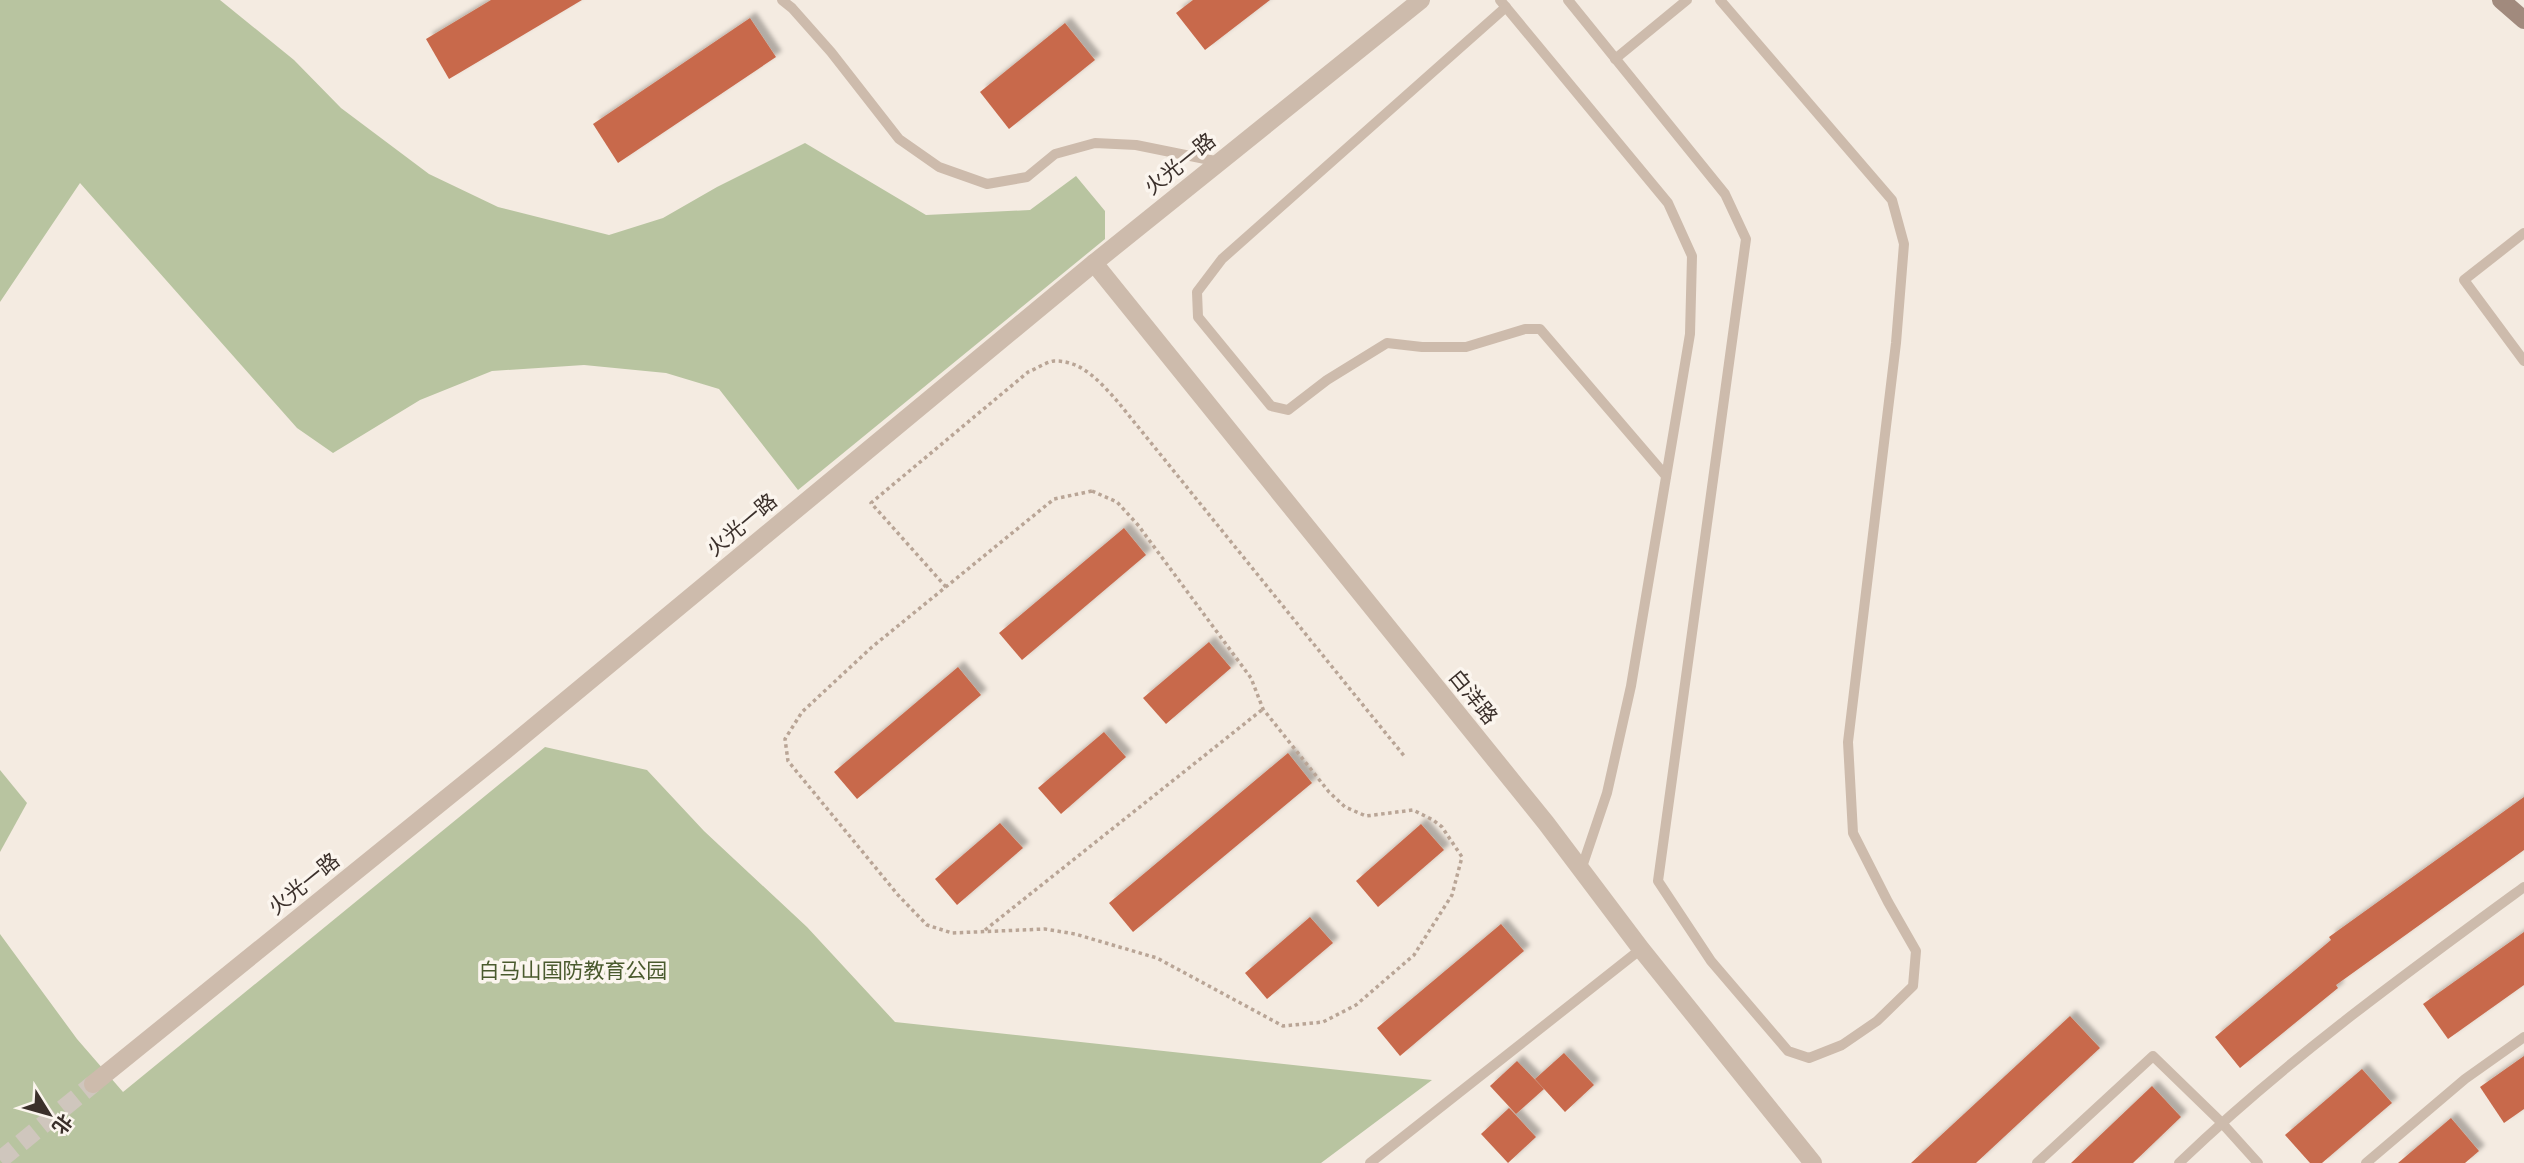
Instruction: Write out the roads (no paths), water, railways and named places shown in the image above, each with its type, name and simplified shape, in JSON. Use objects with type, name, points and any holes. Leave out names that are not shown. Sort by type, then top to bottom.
[{"type":"main road","points":[[2501,0],[2524,20]]},
{"type":"street","name":"火光一路","points":[[93,1084],[501,754],[1094,263],[1421,0]]},
{"type":"street","name":"白洋路","points":[[1094,263],[1813,1163]]},
{"type":"lane","points":[[782,0],[831,52],[899,139],[939,167],[987,184],[1027,177],[1055,154],[1095,142],[1136,145],[1220,162]]},
{"type":"lane","points":[[1567,0],[1725,194],[1746,239],[1658,881],[1711,961],[1751,1011],[1788,1051],[1809,1058],[1842,1045],[1877,1021],[1913,986],[1916,951],[1853,833],[1848,742],[1896,343],[1904,244],[1892,200],[1720,0]]},
{"type":"lane","points":[[1615,59],[1687,0]]},
{"type":"lane","points":[[1581,870],[1606,793],[1632,686],[1689,334],[1692,256],[1668,203],[1503,4],[1222,259],[1197,292],[1198,317],[1271,406],[1288,410],[1327,380],[1387,342],[1422,347],[1466,347],[1525,329],[1540,329],[1666,476]]},
{"type":"lane","points":[[2524,233],[2464,279],[2524,361]]},
{"type":"lane","points":[[2179,1163],[2221,1122],[2391,984],[2524,887]]},
{"type":"lane","points":[[1370,1163],[1641,949]]},
{"type":"lane","points":[[2367,1163],[2465,1079],[2524,1037]]},
{"type":"lane","points":[[2037,1163],[2153,1056],[2221,1122],[2258,1163]]},
{"type":"tunnel","points":[[0,1160],[93,1084]]},
{"type":"park label","name":"白马山国防教育公园","points":[[573,971]]}]
